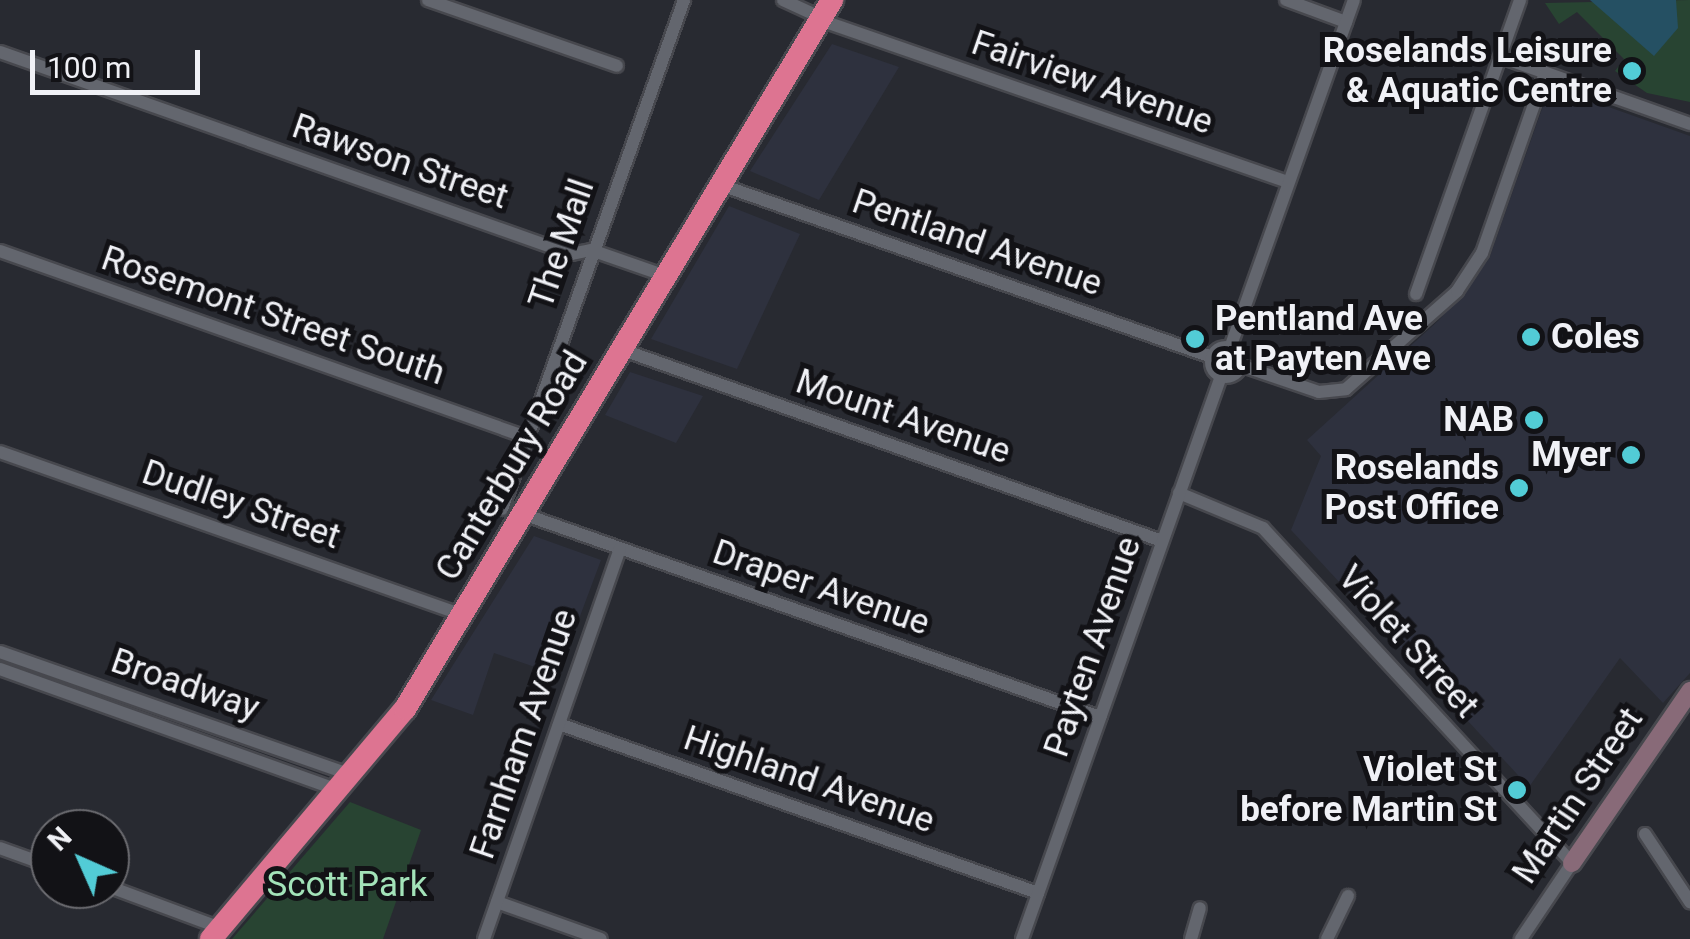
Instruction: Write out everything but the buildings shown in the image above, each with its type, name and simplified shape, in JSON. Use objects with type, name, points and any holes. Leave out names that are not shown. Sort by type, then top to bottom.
[{"type":"highway","name":"Canterbury Road","points":[[216,933],[344,783],[463,615],[512,512],[623,350],[825,12]]},
{"type":"street","points":[[428,0],[617,66]]},
{"type":"street","name":"The Mall","points":[[512,512],[526,437],[684,0]]},
{"type":"street","name":"Fairview Avenue","points":[[782,0],[825,12],[1287,182]]},
{"type":"street","points":[[1286,0],[1346,22]]},
{"type":"street","points":[[1240,366],[1220,376],[1212,357],[1230,348],[1354,0]]},
{"type":"street","points":[[1416,294],[1520,0]]},
{"type":"street","name":"Rawson Street","points":[[0,52],[570,254],[591,250],[666,276]]},
{"type":"street","points":[[1501,58],[1690,124]]},
{"type":"street","points":[[1230,348],[1240,366],[1328,394],[1388,354],[1425,322],[1482,253],[1545,73]]},
{"type":"street","name":"Pentland Avenue","points":[[721,185],[1212,357]]},
{"type":"street","name":"Rosemont Street South","points":[[0,251],[526,437]]},
{"type":"street","name":"Mount Avenue","points":[[623,350],[1162,541]]},
{"type":"street","name":"Payten Avenue","points":[[1022,939],[1220,376]]},
{"type":"street","name":"Dudley Street","points":[[0,452],[463,615]]},
{"type":"street","name":"Violet Street","points":[[1179,492],[1263,528],[1572,863]]},
{"type":"street","name":"Draper Avenue","points":[[512,512],[1100,717]]},
{"type":"street","name":"Farnham Avenue","points":[[484,939],[620,549]]},
{"type":"street","name":"Broadway","points":[[0,652],[344,783]]},
{"type":"street","name":"Broadway","points":[[0,669],[344,783]]},
{"type":"street","name":"Martin Street","points":[[1521,939],[1690,691]]},
{"type":"street","name":"Highland Avenue","points":[[559,724],[1038,893]]},
{"type":"street","points":[[1645,834],[1690,902]]},
{"type":"street","points":[[0,848],[30,859]]},
{"type":"street","points":[[130,896],[216,933]]},
{"type":"street","points":[[1327,939],[1348,896]]},
{"type":"street","points":[[497,902],[601,939]]},
{"type":"street","points":[[1191,939],[1200,908]]},
{"type":"shaded area","points":[[832,44],[899,67],[819,200],[750,171]]},
{"type":"shaded area","points":[[1550,86],[1690,136],[1690,673],[1663,703],[1620,658],[1529,787],[1291,530],[1321,456],[1307,440],[1439,320],[1489,259]]},
{"type":"shaded area","points":[[729,206],[800,234],[737,369],[651,339]]},
{"type":"shaded area","points":[[630,372],[703,396],[676,443],[605,415]]},
{"type":"shaded area","points":[[534,536],[601,560],[558,675],[494,653],[473,715],[431,700]]},
{"type":"green space","points":[[1690,0],[1690,102],[1647,93],[1615,71],[1624,59],[1577,12],[1559,24],[1545,3]]},
{"type":"green space","name":"Scott Park","points":[[350,802],[421,830],[383,939],[232,939]]},
{"type":"water","points":[[1590,0],[1676,0],[1678,28],[1654,56]]},
{"type":"place","name":"Roselands Leisure & Aquatic Centre","points":[[1632,71]]},
{"type":"place","name":"Coles","points":[[1531,337]]},
{"type":"place","name":"Pentland Ave at Payten Ave","points":[[1195,339]]},
{"type":"place","name":"NAB","points":[[1534,420]]},
{"type":"place","name":"Myer","points":[[1631,455]]},
{"type":"place","name":"Roselands Post Office","points":[[1519,488]]},
{"type":"place","name":"Violet St before Martin St","points":[[1517,790]]}]
